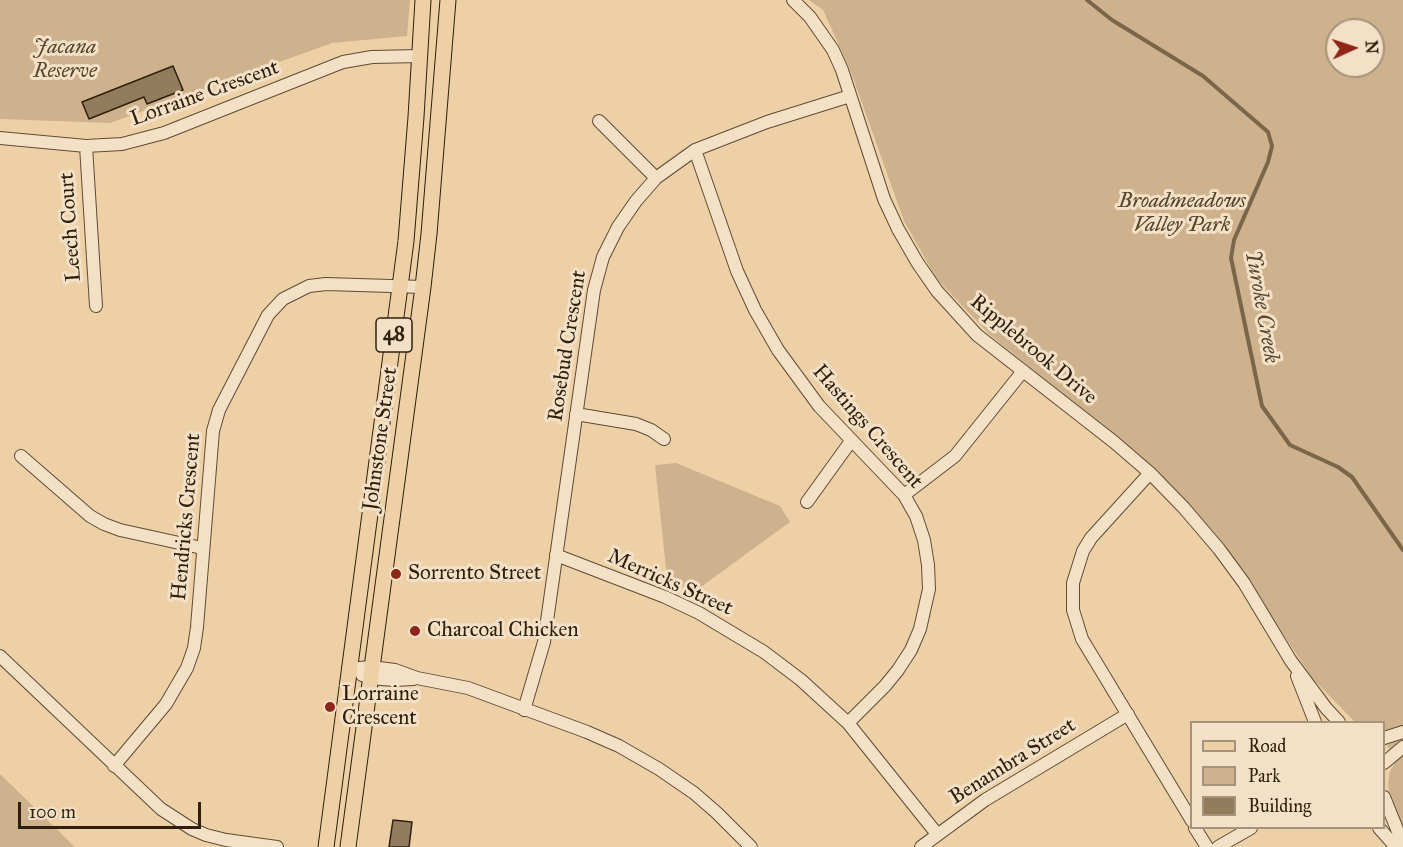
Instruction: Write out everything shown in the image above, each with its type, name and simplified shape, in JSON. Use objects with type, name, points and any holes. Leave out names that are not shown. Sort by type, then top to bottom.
[{"type":"main road","name":"Johnstone Street","points":[[326,847],[400,287],[411,183],[423,0]]},
{"type":"main road","name":"Johnstone Street","points":[[348,847],[423,287],[448,0]]},
{"type":"street","name":"Ripplebrook Drive","points":[[793,0],[810,17],[833,50],[884,199],[917,262],[937,291],[977,334],[1150,473],[1193,517],[1244,583],[1291,661],[1338,721]]},
{"type":"street","name":"Lorraine Crescent","points":[[0,138],[86,146],[122,144],[164,133],[343,63],[372,57],[420,56]]},
{"type":"street","name":"Rosebud Crescent","points":[[524,710],[544,642],[592,299],[603,257],[618,227],[656,178],[695,150],[756,126],[850,96]]},
{"type":"street","points":[[599,121],[656,178]]},
{"type":"street","name":"Leech Court","points":[[86,146],[96,306]]},
{"type":"street","name":"Hastings Crescent","points":[[695,150],[737,271],[755,310],[795,376],[819,406],[904,495],[916,516],[924,540],[929,589],[926,610],[911,650],[885,686],[848,723]]},
{"type":"street","name":"Hendricks Crescent","points":[[114,766],[166,704],[187,668],[194,648],[213,431],[219,410],[268,315],[284,299],[309,286],[326,284],[423,287]]},
{"type":"street","points":[[904,495],[955,456],[1023,371]]},
{"type":"street","points":[[576,414],[636,424],[664,439]]},
{"type":"street","points":[[807,502],[851,441]]},
{"type":"street","points":[[21,456],[90,516],[104,524],[120,530],[202,548]]},
{"type":"street","points":[[1150,473],[1091,538],[1083,551],[1072,583],[1073,610],[1082,639],[1190,819]]},
{"type":"street","name":"Merricks Street","points":[[556,555],[665,597],[732,631],[764,652],[801,680],[848,723],[937,834]]},
{"type":"street","points":[[0,657],[161,809],[192,829],[226,840],[277,847]]},
{"type":"street","name":"Ripplebrook Drive","points":[[1291,661],[1314,721]]},
{"type":"street","points":[[348,669],[370,672],[395,670],[417,678],[468,688],[619,746],[659,769],[717,813],[751,847]]},
{"type":"street","name":"Benambra Street","points":[[921,847],[985,800],[1128,714]]},
{"type":"street","points":[[1385,737],[1403,732]]},
{"type":"street","points":[[1385,761],[1403,747]]},
{"type":"street","points":[[1385,802],[1403,844]]},
{"type":"street","points":[[1197,829],[1207,847]]},
{"type":"street","points":[[1218,847],[1249,829]]},
{"type":"street","points":[[1380,829],[1396,847]]},
{"type":"green space","name":"Jacana Reserve","points":[[0,0],[410,0],[407,36],[332,43],[110,123],[0,119]]},
{"type":"green space","name":"Broadmeadows Valley Park","points":[[809,0],[1403,0],[1403,826],[1389,794],[1390,771],[1395,763],[1385,739],[1385,721],[1354,721],[1313,679],[1227,550],[1182,496],[1124,444],[989,334],[936,278],[904,221],[851,72],[823,10]]},
{"type":"green space","points":[[676,463],[780,506],[790,522],[694,592],[667,578],[655,465]]},
{"type":"green space","points":[[0,774],[75,847],[0,847]]},
{"type":"building","points":[[173,66],[183,90],[147,104],[144,97],[89,119],[82,102]]},
{"type":"building","points":[[393,820],[412,822],[409,847],[389,847]]},
{"type":"waterway","name":"Yuroke Creek","points":[[1087,0],[1112,20],[1203,76],[1268,132],[1272,146],[1268,162],[1234,240],[1231,258],[1262,406],[1290,445],[1338,467],[1352,477],[1403,550]]},
{"type":"place","name":"Sorrento Street","points":[[396,574]]},
{"type":"place","name":"Charcoal Chicken","points":[[415,631]]},
{"type":"place","name":"Lorraine Crescent","points":[[330,707]]}]
